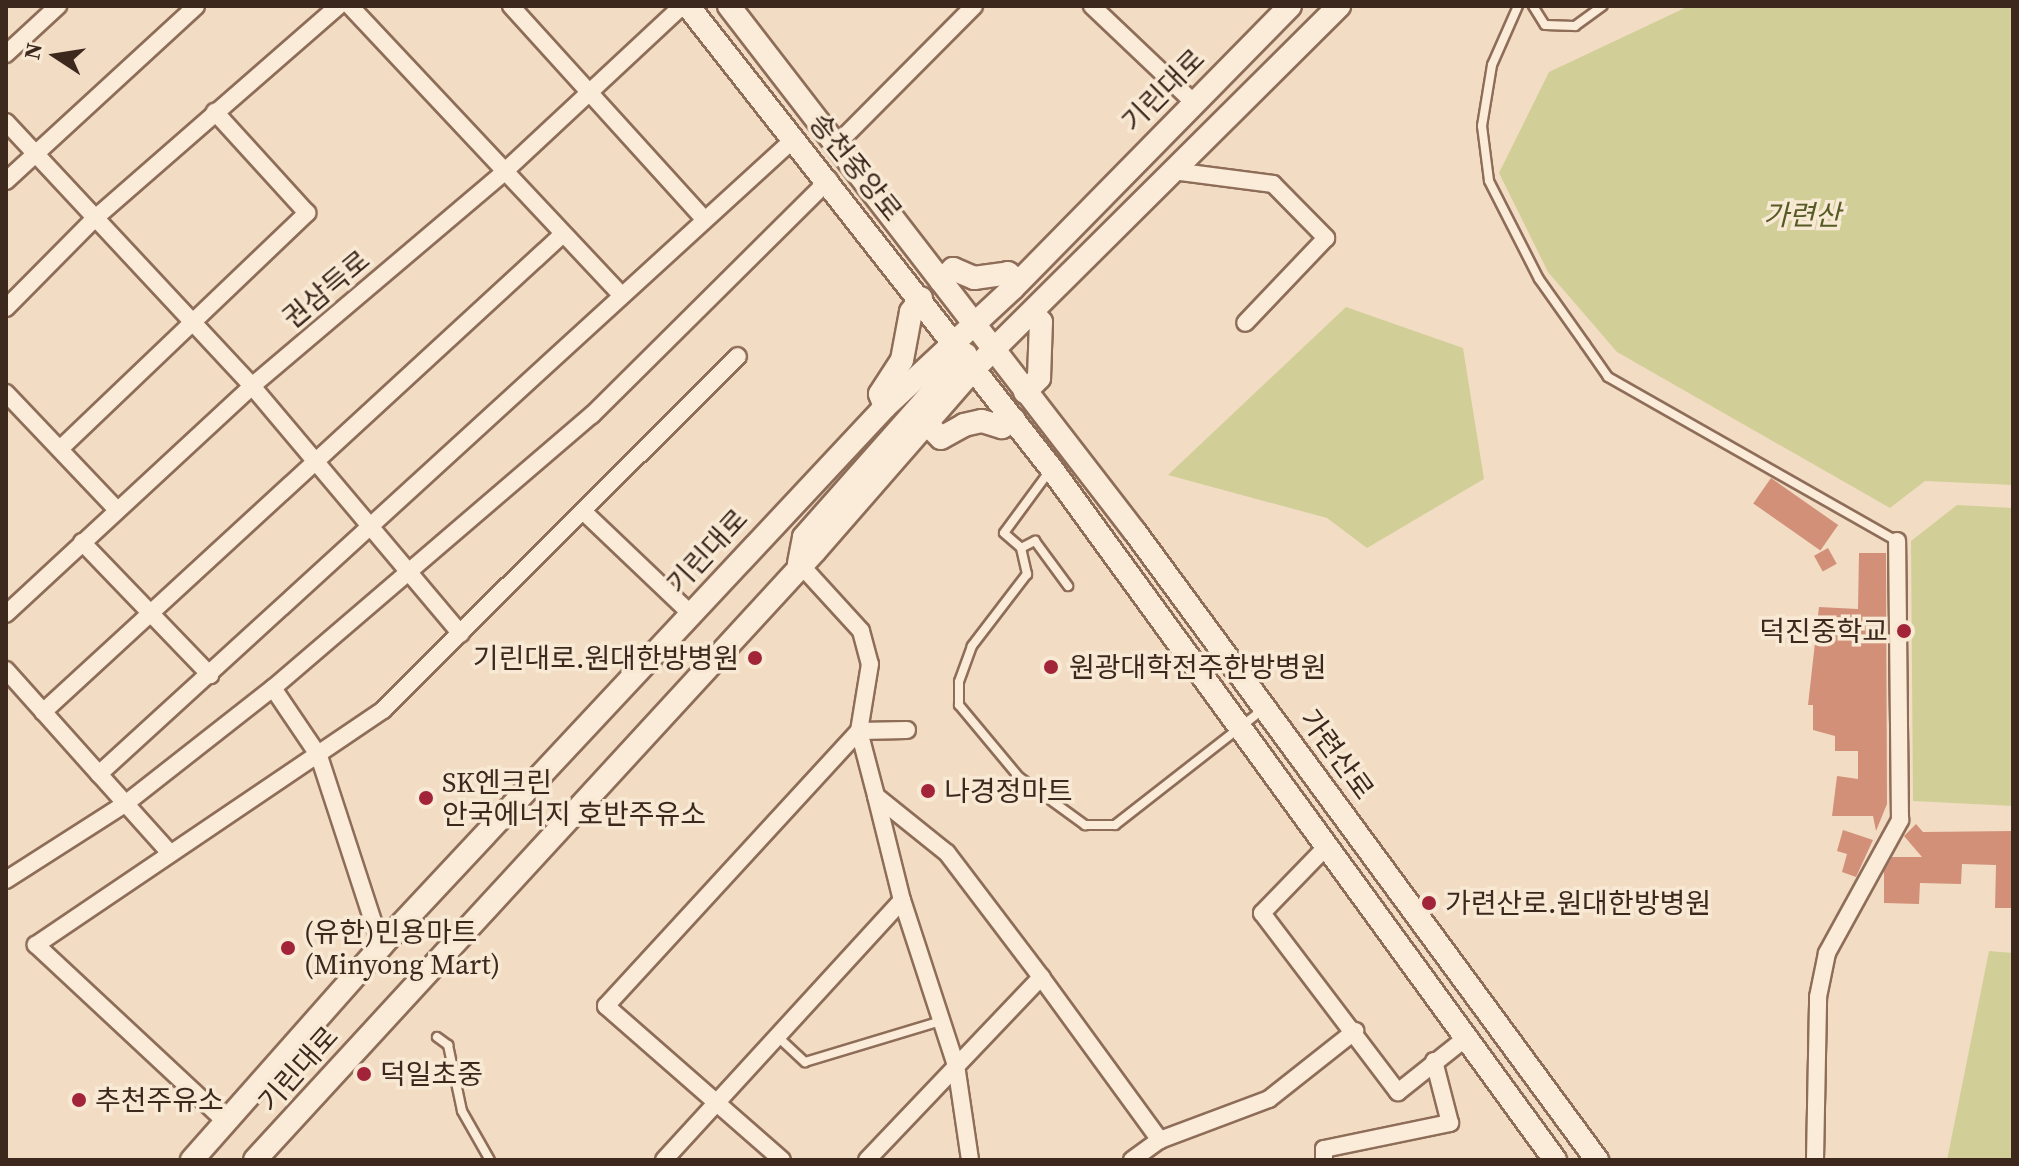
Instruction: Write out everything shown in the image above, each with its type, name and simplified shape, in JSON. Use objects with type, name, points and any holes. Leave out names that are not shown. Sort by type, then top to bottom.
[{"type":"street","points":[[6,54],[58,6]]},
{"type":"street","points":[[6,181],[196,6]]},
{"type":"street","points":[[6,308],[93,220],[338,6]]},
{"type":"street","points":[[350,6],[503,173],[621,295]]},
{"type":"street","points":[[511,6],[588,95],[703,218]]},
{"type":"street","name":"권삼득로","points":[[6,614],[252,386],[503,173],[682,6]]},
{"type":"street","name":"송천중앙로","points":[[688,6],[846,200],[921,298],[971,345]]},
{"type":"street","name":"송천중앙로","points":[[729,6],[840,141],[941,281],[971,345]]},
{"type":"street","points":[[840,141],[974,6]]},
{"type":"street","points":[[1092,6],[1193,102]]},
{"type":"street","name":"기린대로","points":[[255,1160],[928,425],[971,345],[1018,282],[1290,6]]},
{"type":"street","name":"기린대로","points":[[192,1160],[381,946],[885,407],[971,345],[1033,313],[1339,6]]},
{"type":"street","points":[[60,449],[307,213],[215,112]]},
{"type":"street","points":[[6,122],[93,220],[252,386],[461,634]]},
{"type":"street","points":[[99,774],[370,528],[703,218],[795,138]]},
{"type":"street","points":[[1173,171],[1273,184],[1326,238],[1245,323]]},
{"type":"street","points":[[6,880],[125,804],[273,688],[405,571],[592,415],[829,180]]},
{"type":"street","points":[[846,200],[860,204],[971,345],[1014,420],[1328,845],[1555,1160]]},
{"type":"street","points":[[43,712],[315,458],[563,234]]},
{"type":"street","points":[[941,281],[953,269],[974,278],[1008,273],[1018,282]]},
{"type":"street","points":[[885,407],[880,394],[902,360],[911,312],[921,298]]},
{"type":"street","points":[[1025,392],[1039,378],[1041,322],[1033,313]]},
{"type":"street","points":[[970,1160],[956,1065],[902,900],[859,731],[870,664],[861,631],[799,563],[804,537],[971,345]]},
{"type":"street","name":"가련산로","points":[[971,345],[1025,392],[1266,707],[1597,1160]]},
{"type":"street","points":[[226,1122],[36,945],[383,710],[738,356]]},
{"type":"street","points":[[6,393],[116,509]]},
{"type":"street","points":[[928,425],[941,438],[964,425],[1002,427],[1014,420]]},
{"type":"street","points":[[584,512],[690,613]]},
{"type":"street","points":[[1815,1160],[1818,997],[1827,953],[1900,820],[1897,541]]},
{"type":"street","points":[[82,542],[210,675]]},
{"type":"street","points":[[6,670],[170,853]]},
{"type":"street","points":[[273,688],[319,756],[381,946]]},
{"type":"street","points":[[782,1160],[606,1006],[859,731],[907,730]]},
{"type":"street","points":[[876,796],[947,853],[1160,1140]]},
{"type":"street","points":[[1328,845],[1262,913],[1355,1031],[1398,1092],[1466,1038]]},
{"type":"street","points":[[664,1160],[902,900]]},
{"type":"street","points":[[867,1160],[1041,977]]},
{"type":"street","points":[[1132,1160],[1160,1140],[1269,1099],[1355,1031]]},
{"type":"street","points":[[1324,1160],[1324,1149],[1450,1123],[1444,1082],[1434,1061]]},
{"type":"lane","points":[[1518,6],[1492,65],[1482,126],[1489,181],[1539,279],[1575,331],[1608,377],[1897,541]]},
{"type":"lane","points":[[1533,6],[1545,25],[1575,26],[1603,6]]},
{"type":"lane","points":[[1051,468],[1004,533],[1021,548],[1027,574],[972,646],[959,682],[959,705],[1019,777],[1085,825],[1115,825],[1266,707]]},
{"type":"lane","points":[[1021,548],[1035,541],[1068,586]]},
{"type":"lane","points":[[778,1037],[805,1062],[941,1021]]},
{"type":"lane","points":[[437,1037],[448,1045],[462,1111],[490,1160]]},
{"type":"green space","name":"가련산","points":[[1689,6],[2013,6],[2013,485],[1925,481],[1890,508],[1617,352],[1548,272],[1499,173],[1549,72]]},
{"type":"green space","points":[[1346,307],[1463,348],[1484,479],[1367,548],[1327,518],[1168,475]]},
{"type":"green space","points":[[1957,505],[2013,508],[2013,806],[1913,801],[1911,541]]},
{"type":"green space","points":[[1989,951],[2013,953],[2013,1160],[1947,1160]]},
{"type":"building","points":[[1771,478],[1838,525],[1820,550],[1753,503]]},
{"type":"building","points":[[1828,548],[1837,564],[1823,572],[1814,556]]},
{"type":"building","points":[[1859,553],[1886,553],[1887,804],[1876,831],[1873,816],[1832,816],[1837,776],[1858,779],[1858,751],[1835,751],[1835,736],[1813,730],[1813,705],[1808,705],[1819,607],[1858,609]]},
{"type":"building","points":[[1916,824],[1923,832],[2013,831],[2013,908],[1995,908],[1996,865],[1962,864],[1961,884],[1920,883],[1919,904],[1884,903],[1884,871],[1892,857],[1922,857],[1904,836]]},
{"type":"building","points":[[1843,830],[1873,840],[1856,877],[1842,872],[1847,854],[1837,851]]},
{"type":"place","name":"덕진중학교","points":[[1904,631]]},
{"type":"place","name":"기린대로.원대한방병원","points":[[755,658]]},
{"type":"place","name":"원광대학전주한방병원","points":[[1051,667]]},
{"type":"place","name":"나경정마트","points":[[928,791]]},
{"type":"place","name":"SK엔크린 안국에너지 호반주유소","points":[[426,798]]},
{"type":"place","name":"가련산로.원대한방병원","points":[[1429,903]]},
{"type":"place","name":"(유한)민용마트 (Minyong Mart)","points":[[288,948]]},
{"type":"place","name":"덕일초중","points":[[364,1074]]},
{"type":"place","name":"추천주유소","points":[[79,1100]]}]
